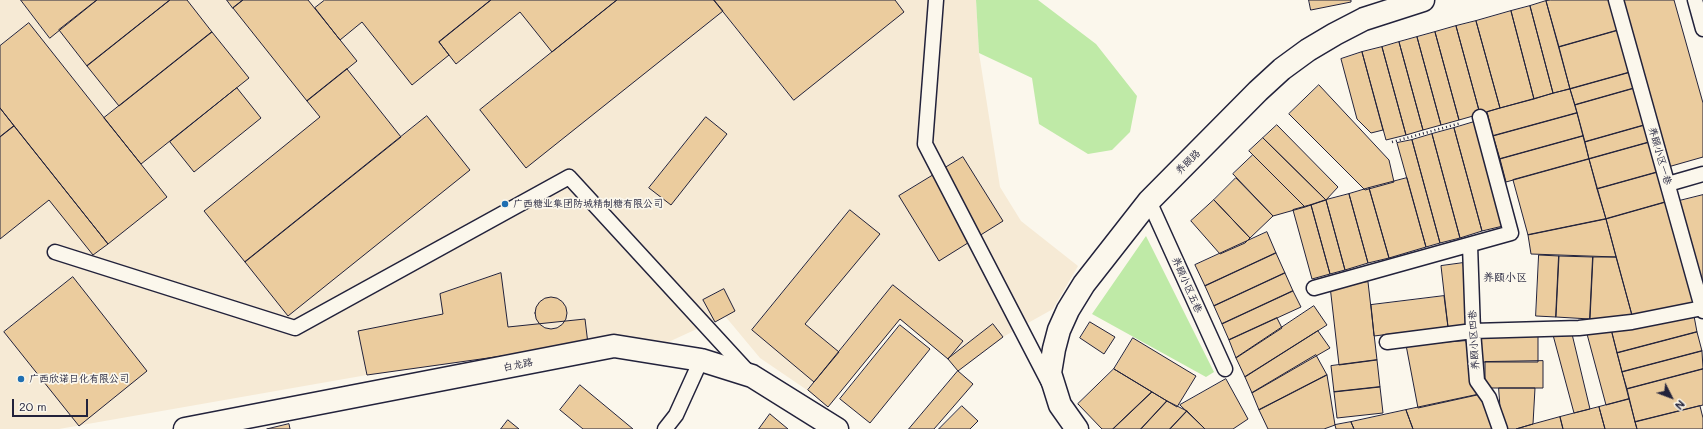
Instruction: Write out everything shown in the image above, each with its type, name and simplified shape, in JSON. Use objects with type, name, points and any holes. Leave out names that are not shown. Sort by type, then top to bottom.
[{"type":"street","name":"养颐路","points":[[1077,429],[1060,405],[1050,373],[1059,330],[1068,310],[1084,284],[1149,201],[1258,91],[1282,69],[1308,50],[1335,34],[1364,20],[1395,8],[1423,0]]},
{"type":"street","name":"白龙路","points":[[185,429],[614,346],[701,360],[752,376],[837,429]]},
{"type":"lane","points":[[936,0],[925,144],[1060,405]]},
{"type":"lane","name":"养颐小区一巷","points":[[1616,0],[1703,309]]},
{"type":"lane","points":[[1695,0],[1703,29]]},
{"type":"lane","points":[[1314,288],[1511,233],[1480,117]]},
{"type":"lane","points":[[1668,184],[1703,174]]},
{"type":"lane","points":[[55,252],[295,328],[569,177],[752,376]]},
{"type":"lane","name":"养颐小区五巷","points":[[1149,201],[1225,370]]},
{"type":"lane","name":"养颐小区四巷","points":[[1470,245],[1473,331],[1477,381],[1489,398],[1500,429]]},
{"type":"lane","points":[[1387,342],[1473,331],[1579,328],[1632,322],[1703,309]]},
{"type":"lane","points":[[665,429],[676,415],[701,360]]},
{"type":"path","points":[[1392,142],[1480,117]]},
{"type":"shaded area","name":"广西糖业集团防城精制糖有限公司","points":[[0,0],[976,0],[979,53],[1000,187],[1021,221],[1078,266],[1053,309],[1003,337],[958,371],[948,359],[900,320],[828,407],[807,390],[760,358],[725,316],[662,345],[588,344],[367,375],[59,429],[0,429]]},
{"type":"green space","points":[[976,0],[1038,0],[1096,44],[1137,96],[1130,132],[1112,150],[1088,154],[1039,124],[1032,78],[979,53]]},
{"type":"green space","points":[[1146,236],[1214,372],[1206,377],[1092,314]]},
{"type":"building","points":[[21,0],[97,0],[50,38]]},
{"type":"building","points":[[97,0],[170,0],[87,66],[59,30]]},
{"type":"building","points":[[170,0],[187,0],[212,32],[119,106],[87,66]]},
{"type":"building","points":[[227,0],[243,0],[233,8]]},
{"type":"building","points":[[243,0],[308,0],[357,61],[307,101],[233,8]]},
{"type":"building","points":[[325,0],[491,0],[439,42],[449,55],[412,85],[362,22],[340,40],[315,8]]},
{"type":"building","points":[[491,0],[617,0],[552,52],[520,12],[456,64],[439,42]]},
{"type":"building","points":[[617,0],[714,0],[723,11],[526,168],[480,110]]},
{"type":"building","points":[[714,0],[895,0],[904,12],[794,100]]},
{"type":"building","points":[[1309,0],[1351,0],[1351,2],[1311,10]]},
{"type":"building","points":[[1611,0],[1619,30],[1559,47],[1546,1]]},
{"type":"building","points":[[1621,0],[1674,0],[1703,103],[1703,157],[1668,167]]},
{"type":"building","points":[[1546,1],[1570,89],[1553,93],[1530,6]]},
{"type":"building","points":[[1530,6],[1553,93],[1534,99],[1511,11]]},
{"type":"building","points":[[1511,11],[1534,99],[1500,108],[1476,21]]},
{"type":"building","points":[[1476,21],[1500,108],[1480,114],[1456,26]]},
{"type":"building","points":[[29,23],[167,197],[108,244],[0,108],[0,46]]},
{"type":"building","points":[[1456,26],[1480,114],[1459,120],[1435,32]]},
{"type":"building","points":[[1619,30],[1631,72],[1570,89],[1559,47]]},
{"type":"building","points":[[212,32],[249,78],[141,164],[104,118]]},
{"type":"building","points":[[1435,32],[1459,120],[1441,125],[1417,37]]},
{"type":"building","points":[[1417,37],[1441,125],[1423,130],[1399,42]]},
{"type":"building","points":[[1399,42],[1423,130],[1406,135],[1382,47]]},
{"type":"building","points":[[1382,47],[1406,135],[1386,140],[1362,52]]},
{"type":"building","points":[[1362,52],[1383,130],[1371,133],[1357,119],[1341,59]]},
{"type":"building","points":[[347,69],[401,137],[245,262],[204,211],[320,117],[307,101]]},
{"type":"building","points":[[1631,72],[1635,88],[1575,105],[1570,89]]},
{"type":"building","points":[[1319,85],[1389,160],[1394,182],[1365,190],[1289,114]]},
{"type":"building","points":[[237,88],[261,118],[194,172],[170,142]]},
{"type":"building","points":[[1635,88],[1645,125],[1585,142],[1575,105]]},
{"type":"building","points":[[1570,89],[1577,113],[1493,136],[1487,112]]},
{"type":"building","points":[[0,108],[14,126],[0,137]]},
{"type":"building","points":[[1577,113],[1583,136],[1500,159],[1493,136]]},
{"type":"building","points":[[427,116],[470,170],[288,316],[245,262]]},
{"type":"building","points":[[706,117],[727,134],[671,205],[649,188]]},
{"type":"building","points":[[1474,122],[1503,226],[1482,231],[1454,128]]},
{"type":"building","points":[[1277,125],[1338,187],[1326,200],[1263,138]]},
{"type":"building","points":[[1645,125],[1650,142],[1589,159],[1585,142]]},
{"type":"building","points":[[14,126],[108,244],[93,255],[49,200],[0,239],[0,137]]},
{"type":"building","points":[[1454,128],[1482,231],[1460,238],[1432,134]]},
{"type":"building","points":[[1432,134],[1460,238],[1440,243],[1412,140]]},
{"type":"building","points":[[1583,136],[1589,159],[1506,182],[1500,159]]},
{"type":"building","points":[[1263,138],[1326,200],[1305,207],[1249,151]]},
{"type":"building","points":[[1412,140],[1440,243],[1426,247],[1397,143]]},
{"type":"building","points":[[1650,142],[1658,172],[1597,189],[1589,159]]},
{"type":"building","points":[[1253,155],[1305,207],[1273,216],[1233,174]]},
{"type":"building","points":[[963,157],[1003,221],[939,261],[899,196]]},
{"type":"building","points":[[1589,159],[1606,219],[1528,235],[1513,180]]},
{"type":"building","points":[[1658,172],[1666,202],[1606,219],[1597,189]]},
{"type":"building","points":[[1236,178],[1273,216],[1250,238],[1214,200]]},
{"type":"building","points":[[1407,178],[1426,247],[1389,258],[1369,188]]},
{"type":"building","points":[[1369,188],[1389,258],[1368,263],[1349,194]]},
{"type":"building","points":[[1349,194],[1368,263],[1345,270],[1326,200]]},
{"type":"building","points":[[1703,195],[1703,287],[1679,201]]},
{"type":"building","points":[[1214,200],[1250,238],[1245,243],[1220,254],[1191,221]]},
{"type":"building","points":[[1326,200],[1345,270],[1330,274],[1311,205]]},
{"type":"building","points":[[1666,202],[1694,302],[1633,319],[1606,219]]},
{"type":"building","points":[[1311,205],[1330,274],[1312,279],[1293,210]]},
{"type":"building","points":[[850,210],[880,234],[805,324],[839,352],[814,382],[752,330]]},
{"type":"building","points":[[1606,219],[1616,257],[1531,254],[1528,235]]},
{"type":"building","points":[[1267,232],[1276,253],[1205,286],[1195,265]]},
{"type":"building","points":[[1276,253],[1285,273],[1214,306],[1205,286]]},
{"type":"building","points":[[1539,255],[1559,256],[1556,317],[1536,316]]},
{"type":"building","points":[[1559,256],[1593,257],[1590,319],[1556,317]]},
{"type":"building","points":[[1593,257],[1616,257],[1633,319],[1590,319]]},
{"type":"building","points":[[1463,263],[1470,325],[1448,327],[1441,266]]},
{"type":"building","points":[[501,273],[508,327],[585,319],[588,344],[367,375],[358,331],[443,314],[440,294]]},
{"type":"building","points":[[1285,273],[1293,291],[1222,324],[1214,306]]},
{"type":"building","points":[[73,277],[147,371],[79,426],[4,332]]},
{"type":"building","points":[[1368,282],[1377,360],[1339,365],[1330,286]]},
{"type":"building","points":[[893,285],[963,341],[948,359],[900,319],[828,407],[808,390]]},
{"type":"building","points":[[724,289],[735,311],[715,322],[703,300]]},
{"type":"building","points":[[1293,291],[1301,307],[1229,340],[1222,324]]},
{"type":"building","points":[[1444,296],[1448,327],[1374,336],[1371,305]]},
{"type":"building","points":[[548,297],[554,297],[564,304],[567,313],[566,319],[560,326],[554,329],[548,329],[538,322],[535,316],[535,310],[542,300]]},
{"type":"building","points":[[1314,306],[1327,325],[1245,377],[1236,358]]},
{"type":"building","points":[[1694,316],[1697,332],[1617,353],[1611,329]]},
{"type":"building","points":[[1277,318],[1282,328],[1236,358],[1229,340]]},
{"type":"building","points":[[1090,322],[1115,337],[1104,354],[1080,338]]},
{"type":"building","points":[[993,324],[1003,337],[958,371],[948,359]]},
{"type":"building","points":[[900,325],[930,349],[870,423],[840,399]]},
{"type":"building","points":[[1611,329],[1629,399],[1606,405],[1587,334]]},
{"type":"building","points":[[1318,331],[1330,348],[1252,393],[1245,377]]},
{"type":"building","points":[[1697,332],[1702,351],[1622,372],[1617,353]]},
{"type":"building","points":[[1572,334],[1590,409],[1574,413],[1553,335]]},
{"type":"building","points":[[1481,336],[1538,336],[1538,362],[1481,362]]},
{"type":"building","points":[[1133,338],[1196,376],[1177,407],[1114,369]]},
{"type":"building","points":[[1466,341],[1477,395],[1418,408],[1406,345]]},
{"type":"building","points":[[1702,351],[1703,369],[1627,389],[1622,372]]},
{"type":"building","points":[[1316,355],[1327,375],[1259,410],[1252,393]]},
{"type":"building","points":[[1377,360],[1380,387],[1334,392],[1331,366]]},
{"type":"building","points":[[1543,361],[1543,388],[1485,388],[1485,362]]},
{"type":"building","points":[[1114,369],[1152,392],[1113,429],[1102,429],[1078,404]]},
{"type":"building","points":[[1703,369],[1703,405],[1635,422],[1627,389]]},
{"type":"building","points":[[958,371],[973,384],[934,429],[909,429]]},
{"type":"building","points":[[1327,375],[1335,425],[1324,429],[1268,429],[1259,410]]},
{"type":"building","points":[[1226,379],[1248,419],[1233,429],[1205,429],[1180,405]]},
{"type":"building","points":[[580,385],[633,429],[583,429],[560,410]]},
{"type":"building","points":[[1380,387],[1383,413],[1337,418],[1334,392]]},
{"type":"building","points":[[1499,388],[1535,388],[1533,424],[1516,429],[1502,429]]},
{"type":"building","points":[[1152,392],[1167,401],[1141,429],[1113,429]]},
{"type":"building","points":[[1481,394],[1492,429],[1413,429],[1406,410]]},
{"type":"building","points":[[1629,399],[1637,429],[1605,429],[1599,407]]},
{"type":"building","points":[[1167,401],[1187,411],[1170,429],[1141,429]]},
{"type":"building","points":[[962,406],[978,421],[970,429],[939,429]]},
{"type":"building","points":[[1700,406],[1703,418],[1703,429],[1637,429],[1635,422]]},
{"type":"building","points":[[1599,407],[1605,429],[1563,429],[1560,417]]},
{"type":"building","points":[[1406,410],[1413,429],[1354,429],[1351,422]]},
{"type":"building","points":[[1187,411],[1205,429],[1170,429]]},
{"type":"building","points":[[770,414],[788,429],[759,429]]},
{"type":"building","points":[[1560,417],[1563,429],[1516,429],[1533,424]]},
{"type":"building","points":[[508,420],[519,429],[501,429]]},
{"type":"building","points":[[1351,422],[1354,429],[1336,429],[1335,425]]},
{"type":"building","points":[[289,424],[290,429],[267,429]]},
{"type":"place","name":"广西糖业集团防城精制糖有限公司","points":[[505,204]]},
{"type":"place","name":"广西欣诺日化有限公司","points":[[21,379]]},
{"type":"district","name":"养颐小区","points":[[1505,278]]}]
